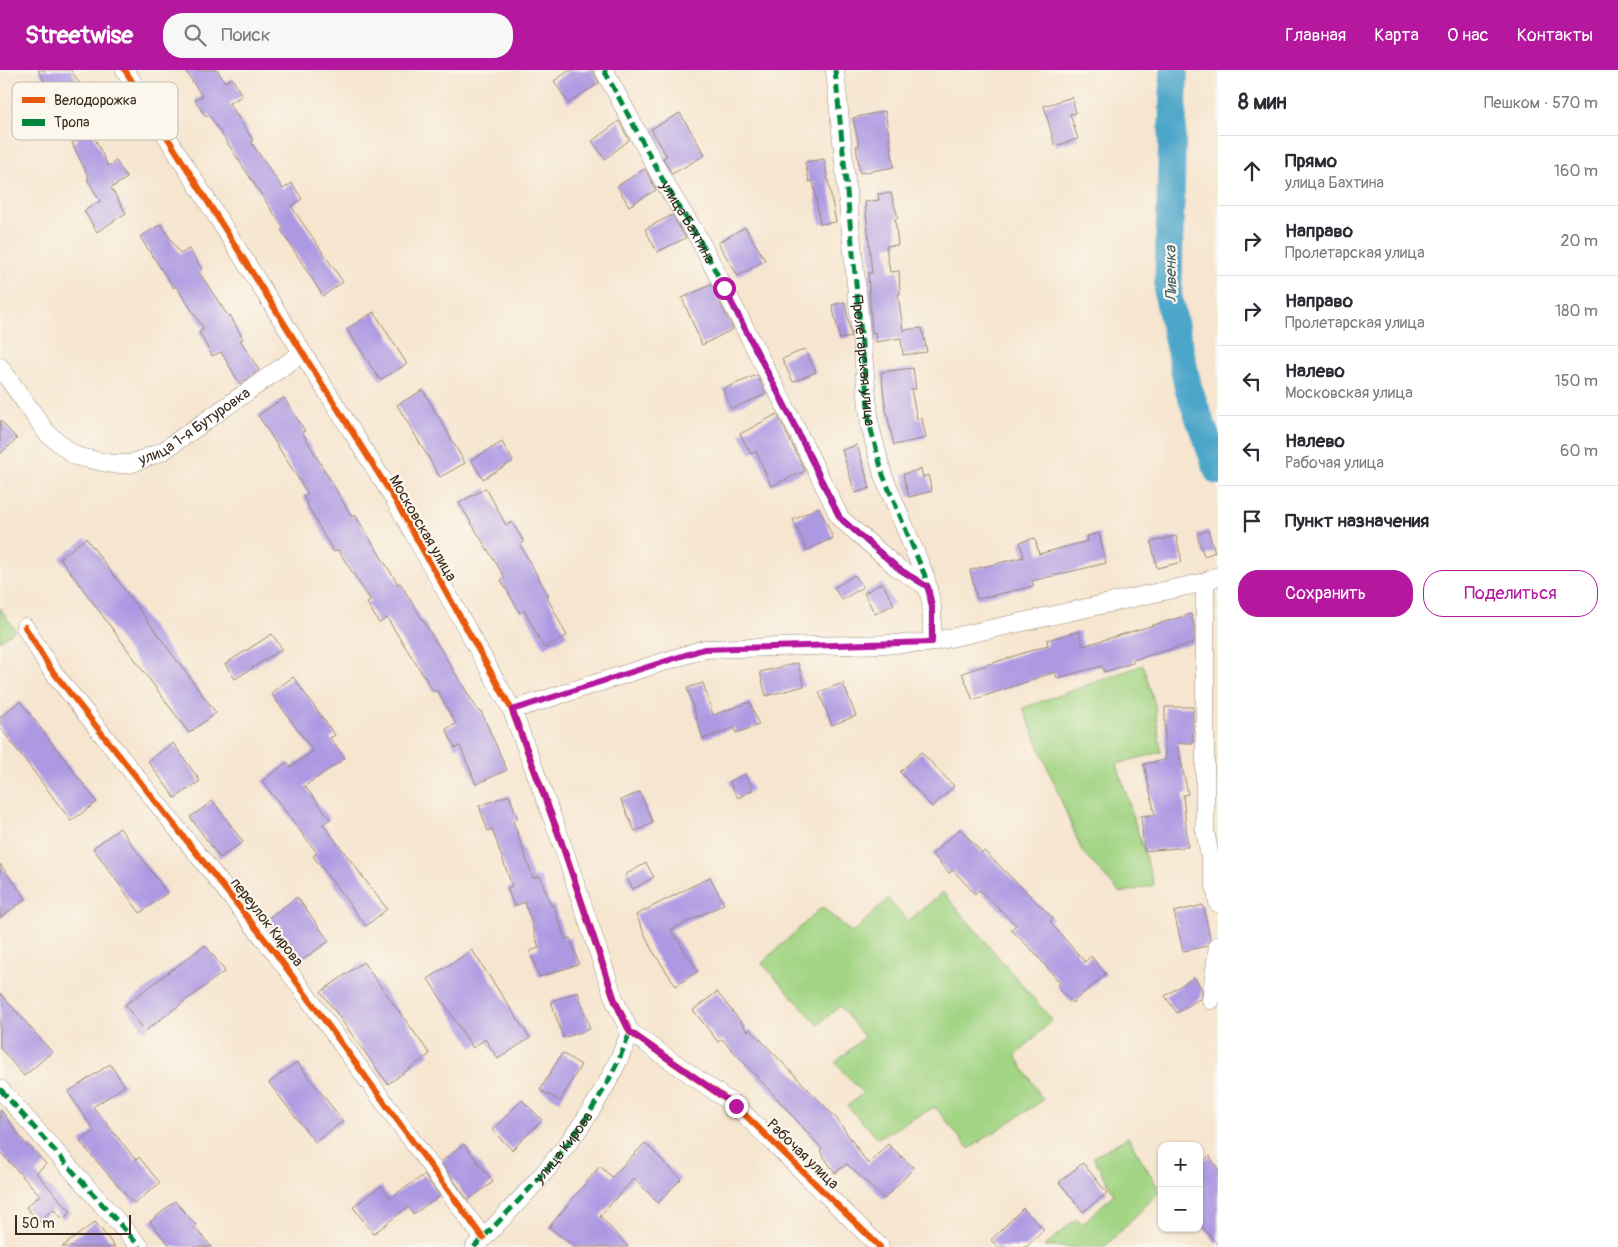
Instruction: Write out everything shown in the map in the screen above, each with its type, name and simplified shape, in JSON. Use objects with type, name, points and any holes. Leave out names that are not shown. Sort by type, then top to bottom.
[{"type":"street","name":"Московская улица","points":[[125,70],[133,82]]},
{"type":"street","name":"улица Бахтина","points":[[604,70],[664,182],[699,239],[840,518],[899,569],[928,587]]},
{"type":"street","name":"Пролетарская улица","points":[[835,70],[870,426],[883,474],[914,547],[928,587],[932,607],[932,642]]},
{"type":"street","name":"Московская улица","points":[[169,140],[394,500],[512,710],[561,841],[615,1001],[630,1032]]},
{"type":"street","name":"улица 1-я Бутуровка","points":[[0,367],[47,432],[75,456],[112,464],[130,464],[154,455],[191,432],[302,353]]},
{"type":"street","points":[[512,710],[704,649],[932,642],[1212,579],[1205,830],[1218,903]]},
{"type":"street","name":"переулок Кирова","points":[[25,627],[50,668],[274,951],[478,1243]]},
{"type":"street","points":[[1211,1000],[1218,945]]},
{"type":"street","name":"улица Кирова","points":[[478,1243],[556,1160],[586,1120],[609,1082],[630,1032]]},
{"type":"street","name":"Рабочая улица","points":[[630,1032],[736,1106],[880,1247]]},
{"type":"street","points":[[0,1089],[140,1247]]},
{"type":"green space","points":[[0,608],[15,630],[0,641]]},
{"type":"green space","points":[[1143,665],[1155,705],[1161,752],[1117,764],[1154,885],[1120,893],[1082,851],[1023,708]]},
{"type":"green space","points":[[943,892],[1052,1020],[1016,1056],[1043,1100],[969,1149],[935,1107],[878,1138],[847,1106],[863,1093],[835,1063],[864,1037],[840,1006],[818,1025],[762,963],[822,907],[852,933],[888,899],[908,921]]},
{"type":"green space","points":[[1128,1137],[1158,1188],[1158,1193],[1105,1247],[1044,1247],[1076,1219],[1082,1224],[1114,1194],[1093,1157]]},
{"type":"building","points":[[38,70],[71,70],[78,82],[41,82],[44,80]]},
{"type":"building","points":[[185,70],[217,70],[225,82],[232,78],[242,96],[229,103],[253,140],[251,142],[283,189],[292,183],[302,199],[291,206],[343,282],[323,296],[281,230],[284,229],[209,115],[206,117],[195,100],[202,96]]},
{"type":"building","points":[[570,70],[592,70],[599,83],[568,103],[554,81]]},
{"type":"building","points":[[1072,97],[1076,113],[1070,114],[1078,139],[1055,146],[1044,106]]},
{"type":"building","points":[[885,111],[894,167],[860,173],[856,146],[859,146],[853,118]]},
{"type":"building","points":[[680,113],[705,155],[672,174],[663,158],[667,156],[651,129]]},
{"type":"building","points":[[619,121],[629,140],[605,159],[592,141]]},
{"type":"building","points":[[78,140],[96,140],[108,166],[116,161],[127,178],[111,188],[126,213],[97,232],[84,211],[100,201],[87,179],[89,178],[72,143]]},
{"type":"building","points":[[824,159],[836,222],[820,224],[813,181],[809,182],[805,162]]},
{"type":"building","points":[[645,169],[656,190],[629,206],[617,186]]},
{"type":"building","points":[[891,193],[898,218],[895,219],[898,245],[886,246],[890,272],[899,271],[900,294],[898,294],[903,330],[922,328],[927,352],[903,355],[901,338],[876,342],[875,332],[872,333],[868,273],[872,273],[865,202],[879,200],[878,194]]},
{"type":"building","points":[[672,215],[686,238],[657,252],[645,229]]},
{"type":"building","points":[[161,224],[180,254],[189,249],[202,269],[199,272],[228,316],[230,315],[243,339],[240,340],[259,370],[240,384],[221,352],[212,356],[199,332],[204,329],[176,286],[174,288],[140,237]]},
{"type":"building","points":[[745,227],[765,260],[738,276],[718,243]]},
{"type":"building","points":[[711,285],[733,329],[702,345],[682,298]]},
{"type":"building","points":[[845,302],[851,337],[840,339],[832,305]]},
{"type":"building","points":[[374,312],[407,364],[380,380],[347,329]]},
{"type":"building","points":[[805,349],[816,372],[793,382],[782,359]]},
{"type":"building","points":[[913,368],[916,389],[911,389],[917,419],[922,418],[926,438],[894,445],[885,405],[881,372]]},
{"type":"building","points":[[757,375],[766,394],[731,409],[723,389]]},
{"type":"building","points":[[423,390],[465,463],[440,477],[397,405]]},
{"type":"building","points":[[284,398],[305,431],[302,432],[352,517],[355,515],[398,584],[400,583],[479,712],[481,711],[507,770],[476,784],[460,746],[455,748],[446,729],[456,724],[437,690],[434,692],[387,618],[379,623],[367,603],[371,601],[338,550],[334,552],[323,534],[303,496],[308,494],[258,415]]},
{"type":"building","points":[[777,414],[805,471],[771,486],[756,451],[751,454],[740,434]]},
{"type":"building","points":[[0,420],[17,439],[0,454]]},
{"type":"building","points":[[502,442],[513,461],[483,479],[471,460]]},
{"type":"building","points":[[857,445],[870,488],[855,493],[842,450]]},
{"type":"building","points":[[921,469],[923,477],[928,475],[932,491],[909,497],[903,474]]},
{"type":"building","points":[[486,488],[506,525],[512,522],[524,542],[520,545],[549,596],[547,597],[567,636],[544,648],[524,610],[520,613],[501,580],[505,578],[459,503]]},
{"type":"building","points":[[819,507],[833,538],[807,550],[793,520]]},
{"type":"building","points":[[1208,530],[1215,552],[1204,556],[1197,534]]},
{"type":"building","points":[[1099,533],[1106,563],[1032,581],[1034,586],[977,599],[970,570],[1024,557],[1020,542],[1035,538],[1039,554],[1088,541],[1087,536]]},
{"type":"building","points":[[1176,536],[1182,562],[1157,568],[1151,542]]},
{"type":"building","points":[[86,538],[216,713],[189,733],[60,558]]},
{"type":"building","points":[[855,575],[863,587],[842,600],[834,588]]},
{"type":"building","points":[[882,583],[894,604],[875,614],[864,593]]},
{"type":"building","points":[[1191,614],[1194,626],[1194,643],[1133,660],[1133,663],[1104,672],[1102,666],[1057,678],[1055,672],[973,700],[962,673],[1048,645],[1047,640],[1079,631],[1083,646]]},
{"type":"building","points":[[272,634],[282,649],[235,679],[225,664]]},
{"type":"building","points":[[798,663],[804,686],[766,696],[760,672]]},
{"type":"building","points":[[293,677],[335,735],[330,738],[345,758],[305,786],[330,819],[323,824],[387,909],[366,926],[313,856],[317,853],[262,781],[287,762],[291,767],[313,751],[271,693]]},
{"type":"building","points":[[703,683],[713,715],[750,702],[759,725],[736,733],[734,728],[703,739],[687,688]]},
{"type":"building","points":[[843,683],[856,716],[832,725],[819,692]]},
{"type":"building","points":[[20,701],[97,802],[71,821],[0,727],[0,717]]},
{"type":"building","points":[[1165,707],[1193,707],[1193,743],[1177,743],[1188,794],[1183,795],[1188,847],[1144,851],[1141,816],[1155,815],[1144,764],[1165,760]]},
{"type":"building","points":[[173,743],[200,781],[175,798],[148,761]]},
{"type":"building","points":[[921,752],[954,786],[932,807],[900,772]]},
{"type":"building","points":[[745,774],[753,790],[738,798],[729,782]]},
{"type":"building","points":[[640,792],[653,823],[635,831],[621,800]]},
{"type":"building","points":[[509,795],[518,819],[513,821],[533,878],[540,876],[551,906],[554,905],[565,939],[570,938],[579,964],[539,977],[530,951],[539,948],[525,902],[514,906],[507,888],[512,886],[492,829],[488,831],[479,806]]},
{"type":"building","points":[[213,801],[243,842],[220,858],[190,817]]},
{"type":"building","points":[[120,828],[167,893],[140,913],[93,848]]},
{"type":"building","points":[[960,829],[982,853],[984,851],[1053,918],[1050,922],[1085,962],[1091,956],[1106,974],[1072,1003],[1057,986],[1060,983],[1035,953],[1011,930],[1016,925],[979,890],[975,894],[953,870],[949,873],[932,854]]},
{"type":"building","points":[[646,863],[654,877],[633,889],[625,875]]},
{"type":"building","points":[[0,864],[26,899],[0,918]]},
{"type":"building","points":[[710,877],[724,904],[671,930],[698,971],[676,986],[652,950],[636,915]]},
{"type":"building","points":[[297,897],[329,941],[298,963],[267,919]]},
{"type":"building","points":[[1203,905],[1210,938],[1207,946],[1183,951],[1174,912]]},
{"type":"building","points":[[205,945],[225,971],[145,1031],[125,1005]]},
{"type":"building","points":[[472,950],[530,1038],[498,1059],[485,1039],[473,1048],[428,979]]},
{"type":"building","points":[[363,962],[430,1054],[388,1084],[321,992]]},
{"type":"building","points":[[1194,977],[1202,989],[1201,998],[1177,1013],[1165,996]]},
{"type":"building","points":[[578,992],[590,1029],[563,1038],[551,1001]]},
{"type":"building","points":[[717,992],[748,1031],[750,1029],[837,1119],[868,1164],[888,1144],[914,1168],[884,1199],[847,1164],[835,1173],[820,1151],[822,1149],[782,1104],[722,1039],[718,1042],[693,1010]]},
{"type":"building","points":[[0,993],[52,1052],[24,1076],[0,1048]]},
{"type":"building","points":[[562,1053],[581,1065],[560,1101],[540,1090]]},
{"type":"building","points":[[297,1062],[343,1121],[315,1142],[269,1083]]},
{"type":"building","points":[[110,1064],[125,1086],[93,1107],[136,1160],[139,1157],[160,1183],[134,1204],[80,1142],[94,1131],[68,1092]]},
{"type":"building","points":[[522,1100],[542,1120],[512,1150],[492,1130]]},
{"type":"building","points":[[0,1109],[28,1147],[30,1146],[46,1164],[36,1173],[71,1212],[63,1219],[53,1209],[39,1222],[26,1207],[40,1195],[0,1152]]},
{"type":"building","points":[[645,1143],[681,1179],[658,1203],[634,1178],[600,1216],[628,1247],[575,1247],[549,1227],[600,1166],[612,1177]]},
{"type":"building","points":[[464,1144],[493,1182],[468,1200],[441,1162]]},
{"type":"building","points":[[1210,1156],[1218,1169],[1218,1245],[1203,1228],[1203,1160]]},
{"type":"building","points":[[1083,1163],[1107,1193],[1083,1212],[1059,1182]]},
{"type":"building","points":[[424,1175],[440,1196],[413,1214],[408,1207],[373,1234],[353,1207],[381,1186],[390,1198]]},
{"type":"building","points":[[175,1201],[212,1247],[171,1247],[150,1222]]},
{"type":"building","points":[[1023,1208],[1044,1230],[1026,1247],[998,1247],[991,1240]]},
{"type":"building","points":[[95,1222],[115,1247],[62,1247]]},
{"type":"waterway","name":"Ливенка","points":[[1174,70],[1168,295],[1188,387],[1218,471]]},
{"type":"marked path","points":[[604,70],[664,182],[699,239],[840,518],[899,569],[928,587]]},
{"type":"marked path","points":[[835,70],[870,426],[883,475],[925,576],[932,607],[932,642]]},
{"type":"marked path","points":[[474,1247],[544,1173],[584,1122],[617,1064],[630,1032]]},
{"type":"marked path","points":[[0,1089],[140,1247]]},
{"type":"cycle path","points":[[125,70],[133,82]]},
{"type":"cycle path","points":[[169,140],[395,500],[512,710],[561,841],[615,1001],[630,1032],[736,1106],[880,1247]]},
{"type":"cycle path","points":[[25,627],[50,668],[274,951],[483,1238]]},
{"type":"route","points":[[724,288],[840,518],[865,542],[899,569],[928,587],[932,607],[932,642],[704,649],[512,710],[561,841],[615,1001],[630,1032],[736,1106]]}]
